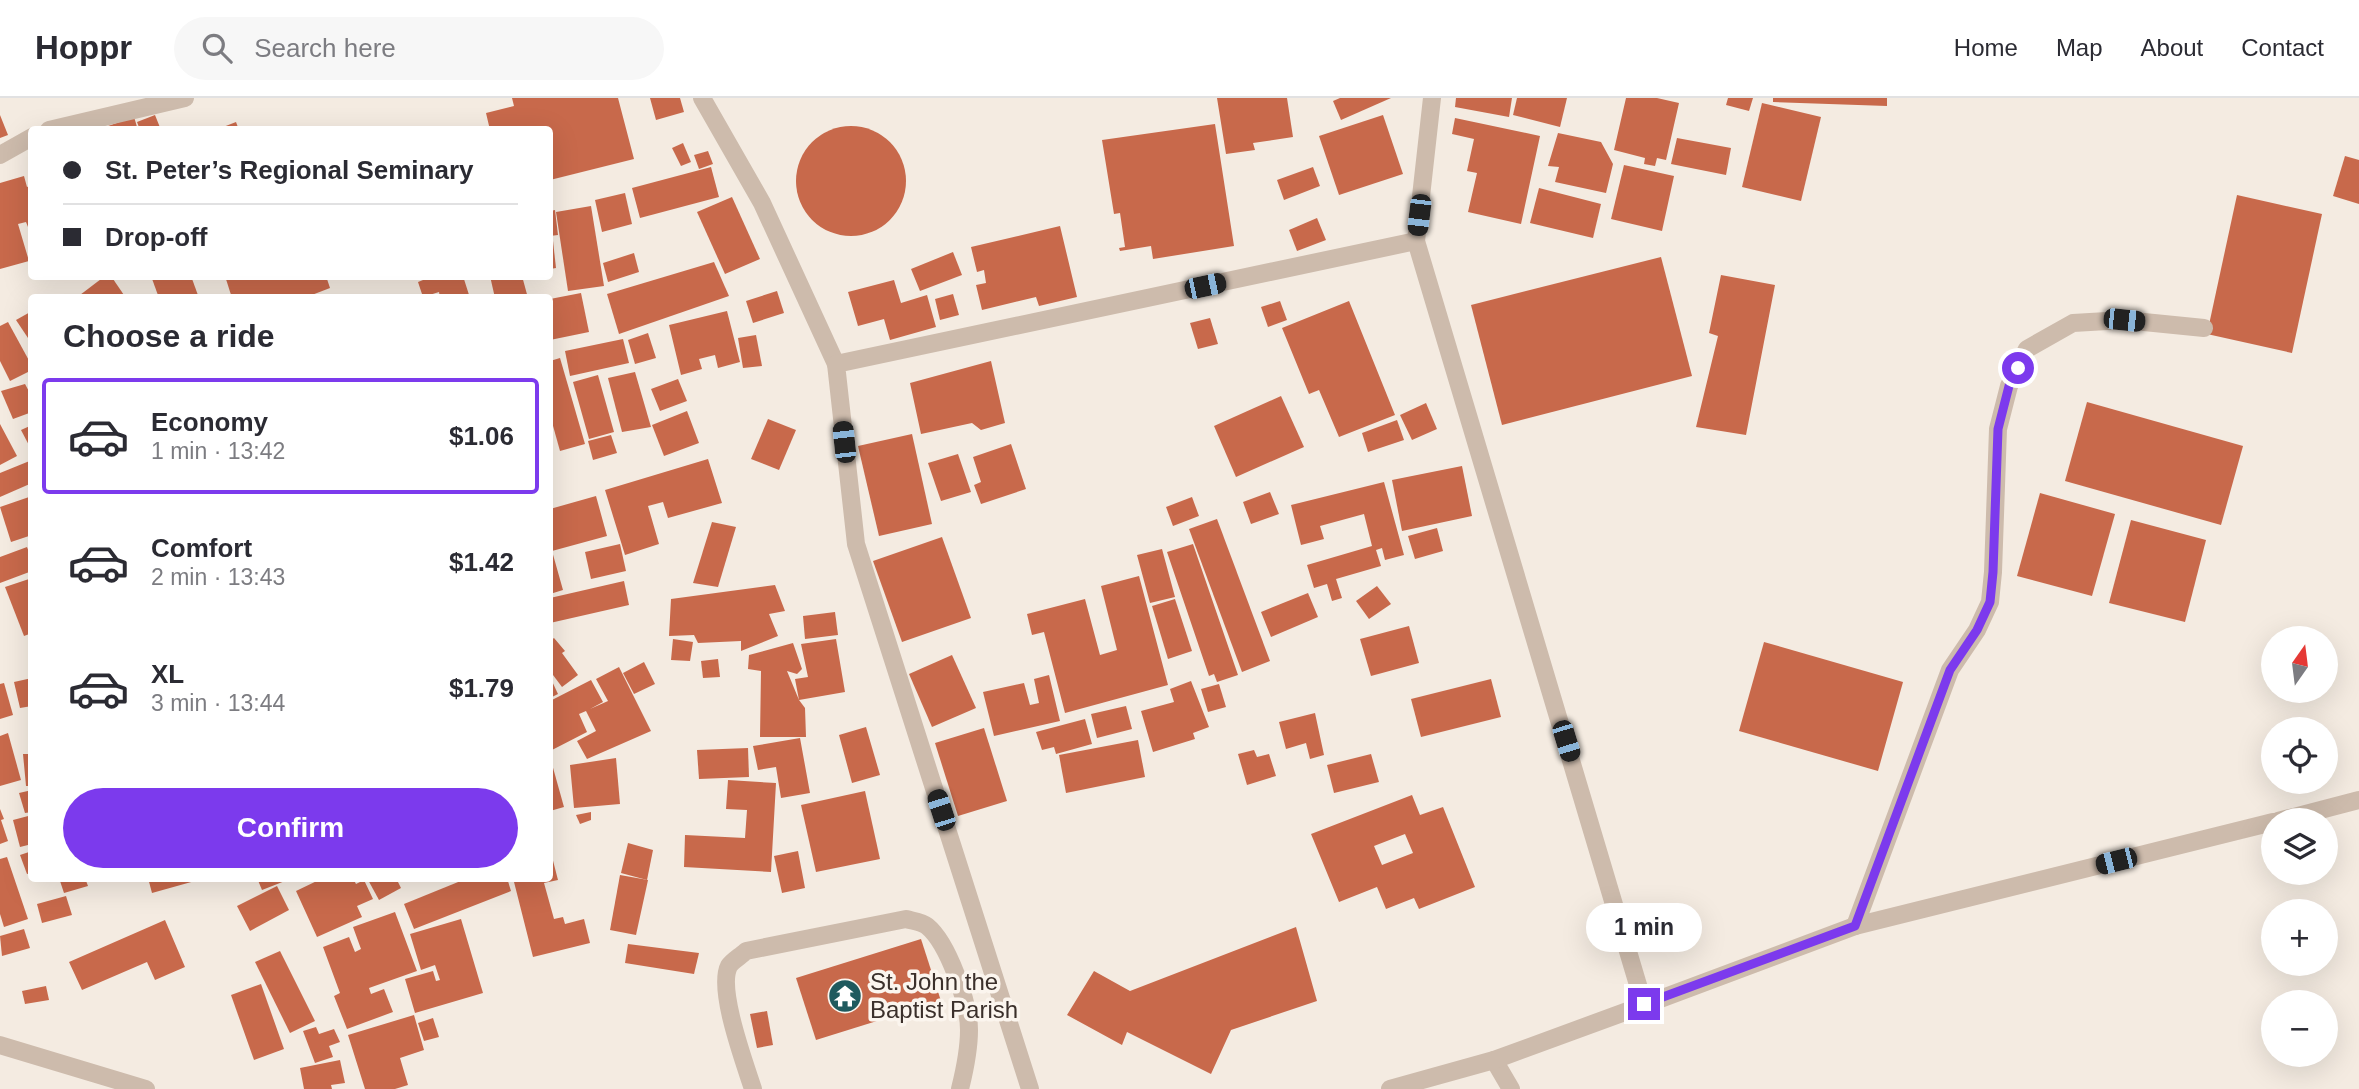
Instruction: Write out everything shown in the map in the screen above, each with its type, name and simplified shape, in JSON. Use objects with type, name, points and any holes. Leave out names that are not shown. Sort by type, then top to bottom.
[{"type":"street","points":[[66,126],[186,98]]},
{"type":"street","points":[[702,98],[762,203],[836,364],[856,544],[1030,1089]]},
{"type":"street","points":[[1432,98],[1416,241],[1644,1004]]},
{"type":"street","points":[[0,155],[28,139]]},
{"type":"street","points":[[836,364],[1416,241]]},
{"type":"street","points":[[1855,926],[1950,670],[1977,630],[1990,602],[1998,429],[2009,386],[2027,349],[2073,323],[2124,320],[2204,328]]},
{"type":"street","points":[[2327,808],[2359,800]]},
{"type":"street","points":[[1390,1089],[1494,1060],[1855,926],[2261,824]]},
{"type":"street","points":[[753,1089],[734,1029],[726,984],[729,966],[746,951],[906,919],[926,924],[938,938],[957,974],[969,1026],[968,1054],[960,1089]]},
{"type":"street","points":[[0,1045],[146,1089]]},
{"type":"street","points":[[1494,1060],[1511,1089]]},
{"type":"building","points":[[512,98],[618,98],[634,159],[553,179],[553,126],[489,126],[486,113],[514,106]]},
{"type":"building","points":[[650,98],[680,98],[684,112],[656,120]]},
{"type":"building","points":[[1217,98],[1287,98],[1293,137],[1253,143],[1255,150],[1226,154]]},
{"type":"building","points":[[1340,98],[1391,98],[1341,120],[1333,101]]},
{"type":"building","points":[[1456,98],[1512,98],[1509,117],[1455,107]]},
{"type":"building","points":[[1517,98],[1567,98],[1560,127],[1513,115]]},
{"type":"building","points":[[1626,98],[1657,98],[1679,103],[1666,160],[1657,158],[1655,166],[1644,164],[1645,158],[1614,150]]},
{"type":"building","points":[[1728,98],[1753,98],[1749,111],[1726,105]]},
{"type":"building","points":[[1773,98],[1887,98],[1887,106],[1773,102]]},
{"type":"building","points":[[1762,103],[1821,117],[1801,201],[1742,187]]},
{"type":"building","points":[[0,115],[8,135],[0,138]]},
{"type":"building","points":[[155,115],[159,126],[138,126],[137,122]]},
{"type":"building","points":[[1383,115],[1403,174],[1339,195],[1319,136]]},
{"type":"building","points":[[134,117],[137,126],[108,126]]},
{"type":"building","points":[[1455,118],[1540,136],[1521,224],[1468,212],[1477,173],[1467,171],[1474,139],[1452,134]]},
{"type":"building","points":[[1215,124],[1234,246],[1153,259],[1151,246],[1120,251],[1119,248],[1125,247],[1120,213],[1114,214],[1102,140]]},
{"type":"building","points":[[851,126],[872,130],[890,142],[902,160],[906,181],[902,202],[890,220],[872,232],[851,236],[830,232],[812,220],[800,202],[796,181],[800,160],[812,142],[830,130]]},
{"type":"building","points":[[1558,133],[1601,142],[1613,164],[1606,193],[1555,182],[1559,167],[1548,166]]},
{"type":"building","points":[[1677,138],[1731,148],[1726,175],[1671,164]]},
{"type":"building","points":[[683,143],[691,162],[681,166],[672,148]]},
{"type":"building","points":[[708,151],[713,164],[699,169],[694,155]]},
{"type":"building","points":[[2345,156],[2359,160],[2359,204],[2333,196]]},
{"type":"building","points":[[1624,165],[1674,176],[1662,231],[1611,219]]},
{"type":"building","points":[[711,167],[719,197],[640,218],[632,188]]},
{"type":"building","points":[[1313,167],[1320,186],[1284,200],[1277,180]]},
{"type":"building","points":[[24,176],[28,187],[28,227],[26,222],[18,224],[28,261],[0,269],[0,183]]},
{"type":"building","points":[[1539,188],[1601,204],[1593,238],[1530,223]]},
{"type":"building","points":[[625,193],[632,224],[602,232],[595,200]]},
{"type":"building","points":[[2237,195],[2322,214],[2292,353],[2207,334]]},
{"type":"building","points":[[732,197],[760,259],[725,274],[697,212]]},
{"type":"building","points":[[591,206],[604,286],[568,291],[556,212]]},
{"type":"building","points":[[553,210],[558,235],[553,236]]},
{"type":"building","points":[[1317,218],[1326,240],[1297,251],[1289,230]]},
{"type":"building","points":[[1060,226],[1077,297],[1039,306],[1036,297],[982,310],[976,285],[986,283],[984,270],[977,272],[971,247]]},
{"type":"building","points":[[553,241],[556,268],[553,268]]},
{"type":"building","points":[[953,252],[962,275],[920,291],[911,269]]},
{"type":"building","points":[[634,253],[639,272],[608,282],[603,263]]},
{"type":"building","points":[[1661,257],[1692,376],[1502,425],[1471,305]]},
{"type":"building","points":[[714,262],[729,296],[619,334],[607,294]]},
{"type":"building","points":[[1721,275],[1775,285],[1746,435],[1696,427],[1718,336],[1709,333]]},
{"type":"building","points":[[100,280],[114,280],[123,294],[81,294]]},
{"type":"building","points":[[152,280],[192,280],[198,294],[158,294]]},
{"type":"building","points":[[226,280],[327,280],[330,288],[314,294],[231,294]]},
{"type":"building","points":[[464,280],[469,294],[422,294],[418,282]]},
{"type":"building","points":[[491,280],[523,280],[527,294],[494,294]]},
{"type":"building","points":[[894,280],[901,303],[927,295],[936,327],[890,340],[884,319],[858,326],[848,292]]},
{"type":"building","points":[[777,291],[784,313],[753,323],[746,301]]},
{"type":"building","points":[[581,293],[589,332],[553,339],[553,298]]},
{"type":"building","points":[[953,294],[959,315],[940,320],[935,299]]},
{"type":"building","points":[[1280,301],[1287,320],[1268,327],[1261,307]]},
{"type":"building","points":[[1349,301],[1395,415],[1339,437],[1319,390],[1309,394],[1282,328]]},
{"type":"building","points":[[727,311],[740,362],[718,368],[715,355],[699,359],[702,369],[681,375],[669,325]]},
{"type":"building","points":[[28,313],[28,338],[16,320]]},
{"type":"building","points":[[1210,318],[1218,344],[1198,349],[1190,323]]},
{"type":"building","points":[[8,322],[28,359],[28,372],[10,381],[0,361],[0,326]]},
{"type":"building","points":[[648,333],[656,358],[635,364],[628,340]]},
{"type":"building","points":[[756,335],[762,366],[743,368],[738,338]]},
{"type":"building","points":[[623,339],[629,363],[570,376],[565,351]]},
{"type":"building","points":[[560,358],[585,444],[560,451],[553,426],[553,360]]},
{"type":"building","points":[[991,361],[1005,423],[981,430],[972,423],[921,434],[910,383]]},
{"type":"building","points":[[635,372],[651,427],[622,432],[608,378]]},
{"type":"building","points":[[598,375],[614,432],[589,439],[573,382]]},
{"type":"building","points":[[678,379],[687,401],[660,411],[651,389]]},
{"type":"building","points":[[25,384],[28,390],[28,413],[13,419],[1,391]]},
{"type":"building","points":[[1281,396],[1304,447],[1236,477],[1214,426]]},
{"type":"building","points":[[2087,402],[2243,446],[2221,525],[2065,481]]},
{"type":"building","points":[[1426,403],[1437,429],[1412,440],[1400,415]]},
{"type":"building","points":[[687,411],[699,443],[664,456],[652,425]]},
{"type":"building","points":[[768,419],[796,430],[779,470],[751,459]]},
{"type":"building","points":[[1397,420],[1404,440],[1368,452],[1362,433]]},
{"type":"building","points":[[0,424],[17,456],[0,465]]},
{"type":"building","points":[[28,427],[28,443],[21,430]]},
{"type":"building","points":[[912,434],[932,524],[879,536],[858,446]]},
{"type":"building","points":[[611,435],[617,453],[593,460],[588,441]]},
{"type":"building","points":[[1011,444],[1026,489],[981,504],[974,485],[981,482],[973,457]]},
{"type":"building","points":[[958,454],[971,492],[941,501],[928,463]]},
{"type":"building","points":[[708,459],[722,503],[668,518],[663,502],[648,506],[659,544],[625,555],[605,490]]},
{"type":"building","points":[[28,462],[28,485],[0,497],[0,473]]},
{"type":"building","points":[[1462,466],[1472,516],[1402,531],[1392,480]]},
{"type":"building","points":[[1384,482],[1404,555],[1385,560],[1382,548],[1376,550],[1381,566],[1336,579],[1342,598],[1332,601],[1327,584],[1314,588],[1307,565],[1372,546],[1364,514],[1320,526],[1324,539],[1301,545],[1291,505]]},
{"type":"building","points":[[1270,492],[1279,514],[1251,524],[1243,502]]},
{"type":"building","points":[[2040,493],[2115,514],[2092,596],[2017,576]]},
{"type":"building","points":[[596,496],[607,536],[553,551],[553,508]]},
{"type":"building","points":[[28,497],[28,536],[11,542],[0,507]]},
{"type":"building","points":[[1192,497],[1199,516],[1173,526],[1166,507]]},
{"type":"building","points":[[1217,519],[1270,661],[1242,672],[1189,529]]},
{"type":"building","points":[[2131,520],[2206,540],[2185,622],[2109,603]]},
{"type":"building","points":[[712,522],[736,527],[718,587],[693,583]]},
{"type":"building","points":[[1437,528],[1443,551],[1415,559],[1408,536]]},
{"type":"building","points":[[942,537],[971,618],[902,642],[873,561]]},
{"type":"building","points":[[620,544],[626,571],[591,579],[585,552]]},
{"type":"building","points":[[1193,544],[1238,675],[1217,682],[1214,674],[1209,676],[1167,552]]},
{"type":"building","points":[[27,547],[28,572],[0,583],[0,557]]},
{"type":"building","points":[[1162,549],[1175,597],[1150,603],[1137,555]]},
{"type":"building","points":[[553,555],[563,590],[553,593]]},
{"type":"building","points":[[1139,576],[1168,685],[1065,713],[1044,632],[1032,635],[1027,614],[1085,599],[1100,655],[1117,650],[1101,586]]},
{"type":"building","points":[[28,579],[28,634],[24,636],[5,587]]},
{"type":"building","points":[[624,581],[629,605],[553,622],[553,597]]},
{"type":"building","points":[[775,585],[785,611],[769,614],[778,636],[741,651],[741,641],[698,643],[694,635],[669,636],[671,599]]},
{"type":"building","points":[[1377,586],[1391,604],[1369,619],[1356,601]]},
{"type":"building","points":[[1308,593],[1318,617],[1271,637],[1261,612]]},
{"type":"building","points":[[1175,599],[1192,651],[1168,659],[1152,606]]},
{"type":"building","points":[[835,612],[838,635],[805,639],[803,616]]},
{"type":"building","points":[[1409,626],[1419,663],[1371,676],[1360,639]]},
{"type":"building","points":[[553,639],[565,651],[562,653],[578,675],[562,687],[553,675]]},
{"type":"building","points":[[673,639],[693,642],[690,661],[671,660]]},
{"type":"building","points":[[836,639],[845,692],[799,700],[795,679],[808,677],[801,644]]},
{"type":"building","points":[[1764,642],[1903,682],[1878,771],[1739,731]]},
{"type":"building","points":[[793,643],[802,669],[797,674],[787,671],[805,708],[806,737],[760,737],[761,671],[748,669],[749,655]]},
{"type":"building","points":[[952,655],[976,708],[932,727],[909,674]]},
{"type":"building","points":[[718,659],[720,677],[703,678],[701,661]]},
{"type":"building","points":[[644,662],[655,684],[634,694],[623,673]]},
{"type":"building","points":[[619,667],[651,731],[587,759],[577,741],[596,731],[586,711],[579,714],[587,732],[553,749],[553,699],[591,680],[603,702],[590,709],[608,701],[596,679]]},
{"type":"building","points":[[1049,675],[1060,721],[994,736],[983,692],[1024,683],[1030,705],[1039,703],[1034,679]]},
{"type":"building","points":[[28,679],[28,707],[20,708],[14,682]]},
{"type":"building","points":[[1491,679],[1501,717],[1421,737],[1411,699]]},
{"type":"building","points":[[1191,681],[1209,727],[1193,733],[1195,739],[1153,752],[1141,711],[1174,702],[1170,689]]},
{"type":"building","points":[[4,683],[13,715],[0,719],[0,684]]},
{"type":"building","points":[[553,683],[558,694],[553,696]]},
{"type":"building","points":[[1219,684],[1226,707],[1208,712],[1201,689]]},
{"type":"building","points":[[1126,706],[1132,729],[1097,738],[1091,714]]},
{"type":"building","points":[[1315,713],[1324,755],[1310,759],[1306,743],[1286,749],[1279,722]]},
{"type":"building","points":[[1085,719],[1092,744],[1056,754],[1054,747],[1042,750],[1036,732]]},
{"type":"building","points":[[866,727],[880,775],[852,783],[839,735]]},
{"type":"building","points":[[984,728],[1007,801],[958,816],[935,743]]},
{"type":"building","points":[[8,733],[21,780],[0,786],[0,736]]},
{"type":"building","points":[[800,738],[810,793],[781,798],[776,767],[758,770],[753,746]]},
{"type":"building","points":[[1138,740],[1145,777],[1066,793],[1059,755]]},
{"type":"building","points":[[748,748],[749,777],[699,779],[697,750]]},
{"type":"building","points":[[1254,750],[1257,757],[1269,754],[1276,776],[1247,785],[1238,754]]},
{"type":"building","points":[[23,754],[28,754],[26,786]]},
{"type":"building","points":[[1371,754],[1379,782],[1334,793],[1327,765]]},
{"type":"building","points":[[616,758],[620,804],[574,808],[570,765]]},
{"type":"building","points":[[553,768],[564,807],[553,810]]},
{"type":"building","points":[[728,780],[776,783],[771,872],[684,867],[685,835],[745,838],[747,810],[726,809]]},
{"type":"building","points":[[28,791],[28,813],[25,813],[19,793]]},
{"type":"building","points":[[865,791],[880,859],[816,872],[801,805]]},
{"type":"building","points":[[1412,795],[1420,815],[1443,807],[1475,887],[1419,909],[1414,898],[1386,909],[1377,887],[1339,902],[1311,834]],"holes":[[[1405,834],[1413,853],[1382,865],[1374,846]]]},
{"type":"building","points":[[0,809],[8,841],[0,844]]},
{"type":"building","points":[[591,812],[591,820],[580,824],[576,815]]},
{"type":"building","points":[[28,816],[28,845],[20,847],[13,820]]},
{"type":"building","points":[[628,843],[653,850],[647,880],[621,873]]},
{"type":"building","points":[[798,851],[805,888],[782,893],[774,856]]},
{"type":"building","points":[[28,852],[28,874],[27,874],[20,855]]},
{"type":"building","points":[[7,857],[28,919],[4,927],[0,914],[0,859]]},
{"type":"building","points":[[553,861],[558,880],[553,881]]},
{"type":"building","points":[[620,875],[648,880],[636,935],[610,930]]},
{"type":"building","points":[[60,882],[86,882],[88,886],[64,893]]},
{"type":"building","points":[[149,882],[191,882],[152,893]]},
{"type":"building","points":[[259,882],[282,882],[262,890]]},
{"type":"building","points":[[315,882],[365,882],[373,899],[357,906],[362,917],[317,937],[296,891]]},
{"type":"building","points":[[369,882],[398,882],[401,888],[379,900]]},
{"type":"building","points":[[458,882],[508,882],[511,891],[414,929],[404,904]]},
{"type":"building","points":[[514,882],[549,882],[544,883],[554,919],[563,917],[565,924],[584,919],[590,943],[533,957]]},
{"type":"building","points":[[277,886],[289,910],[250,931],[237,906]]},
{"type":"building","points":[[66,896],[72,915],[42,923],[37,904]]},
{"type":"building","points":[[395,912],[417,971],[369,988],[371,994],[384,989],[393,1012],[347,1029],[334,996],[340,993],[323,947],[349,937],[355,952],[361,949],[353,927]]},
{"type":"building","points":[[461,919],[483,993],[415,1013],[405,979],[433,971],[436,981],[440,980],[435,965],[421,970],[410,934]]},
{"type":"building","points":[[165,920],[185,967],[155,980],[147,962],[82,990],[69,962]]},
{"type":"building","points":[[1296,927],[1317,1001],[1231,1030],[1211,1074],[1127,1032],[1122,1045],[1067,1015],[1094,971],[1130,991]]},
{"type":"building","points":[[24,929],[30,948],[2,956],[0,936]]},
{"type":"building","points":[[921,939],[941,1001],[816,1040],[796,978]]},
{"type":"building","points":[[628,944],[699,953],[694,974],[625,963]]},
{"type":"building","points":[[280,951],[315,1021],[290,1033],[255,962]]},
{"type":"building","points":[[261,984],[284,1049],[254,1060],[231,995]]},
{"type":"building","points":[[46,986],[49,1000],[25,1004],[22,991]]},
{"type":"building","points":[[767,1011],[773,1045],[757,1048],[750,1014]]},
{"type":"building","points":[[414,1015],[424,1050],[400,1058],[408,1085],[395,1089],[365,1089],[348,1035]]},
{"type":"building","points":[[433,1018],[439,1037],[424,1041],[418,1023]]},
{"type":"building","points":[[316,1027],[319,1034],[334,1029],[340,1042],[329,1046],[333,1057],[315,1063],[303,1031]]},
{"type":"building","points":[[340,1060],[345,1083],[331,1085],[332,1089],[304,1089],[300,1068]]},
{"type":"place","name":"St. John the Baptist Parish","points":[[845,996]]},
{"type":"route","points":[[1644,1004],[1855,926],[1950,670],[1965,651],[1990,602],[1998,429],[2009,386],[2018,368]]}]
